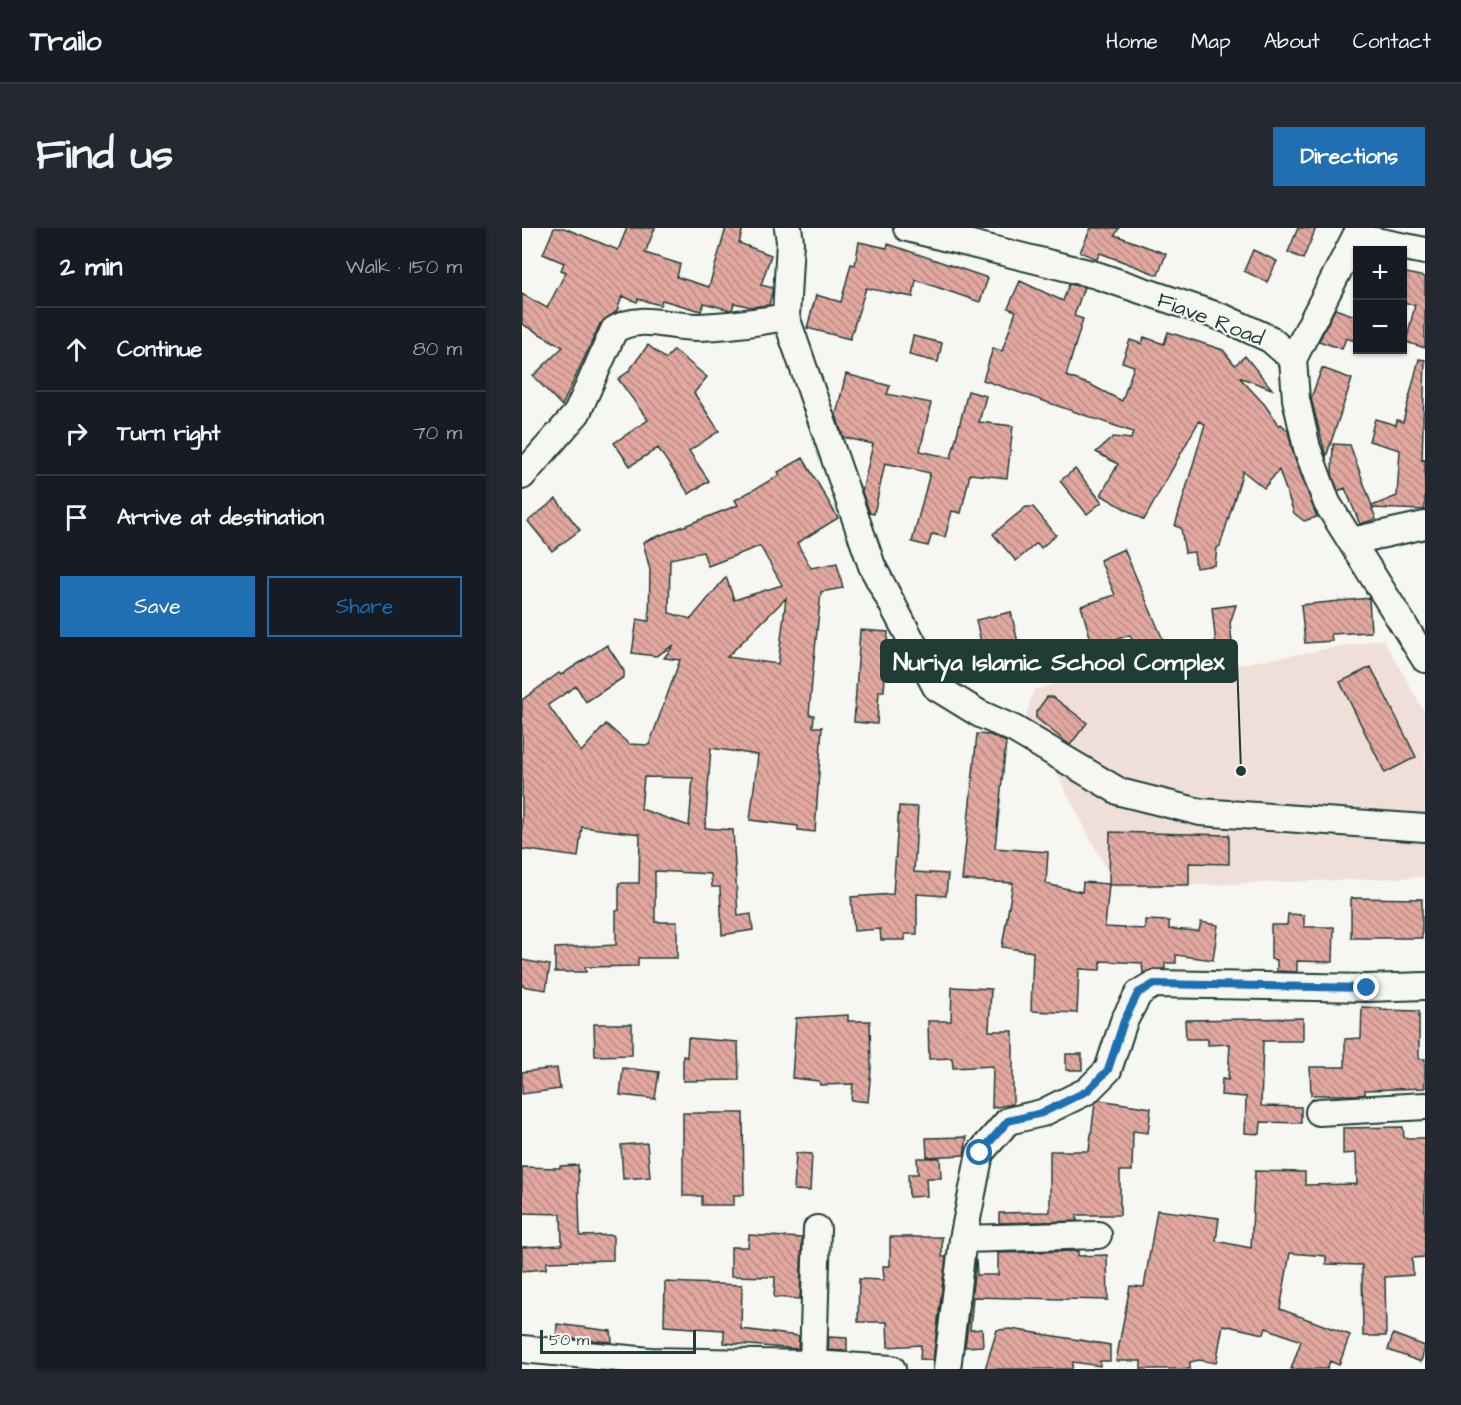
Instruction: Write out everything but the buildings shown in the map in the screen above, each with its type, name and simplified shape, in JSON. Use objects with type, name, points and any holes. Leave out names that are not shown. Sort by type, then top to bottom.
[{"type":"street","points":[[788,228],[790,241],[786,317],[872,566],[936,687],[980,714],[1014,729],[1120,792],[1200,812],[1425,828]]},
{"type":"street","name":"Fiave Road","points":[[907,228],[1096,275],[1224,318],[1270,339],[1293,359]]},
{"type":"street","points":[[1425,251],[1358,232],[1293,359],[1296,399],[1307,448],[1327,502],[1425,659]]},
{"type":"street","points":[[522,476],[577,413],[614,330],[624,323],[650,322],[695,327],[744,325],[786,317]]},
{"type":"street","points":[[1352,541],[1425,525]]},
{"type":"street","points":[[947,1369],[963,1239],[980,1153],[1008,1121],[1042,1113],[1087,1091],[1108,1070],[1124,1021],[1138,993],[1154,984],[1367,988],[1425,986]]},
{"type":"street","points":[[1319,1113],[1425,1106]]},
{"type":"street","points":[[813,1364],[817,1229]]},
{"type":"street","points":[[963,1239],[1098,1235]]},
{"type":"street","points":[[522,1349],[650,1361],[813,1364],[892,1369]]},
{"type":"shaded area","points":[[1383,639],[1425,713],[1425,877],[1116,888],[1026,714],[1034,690],[1101,669],[1220,668]]},
{"type":"place","name":"Nuriya Islamic School Complex","points":[[1241,771]]},
{"type":"route","points":[[980,1153],[1000,1127],[1008,1121],[1042,1113],[1087,1091],[1108,1070],[1124,1021],[1138,993],[1154,984],[1367,988]]}]
